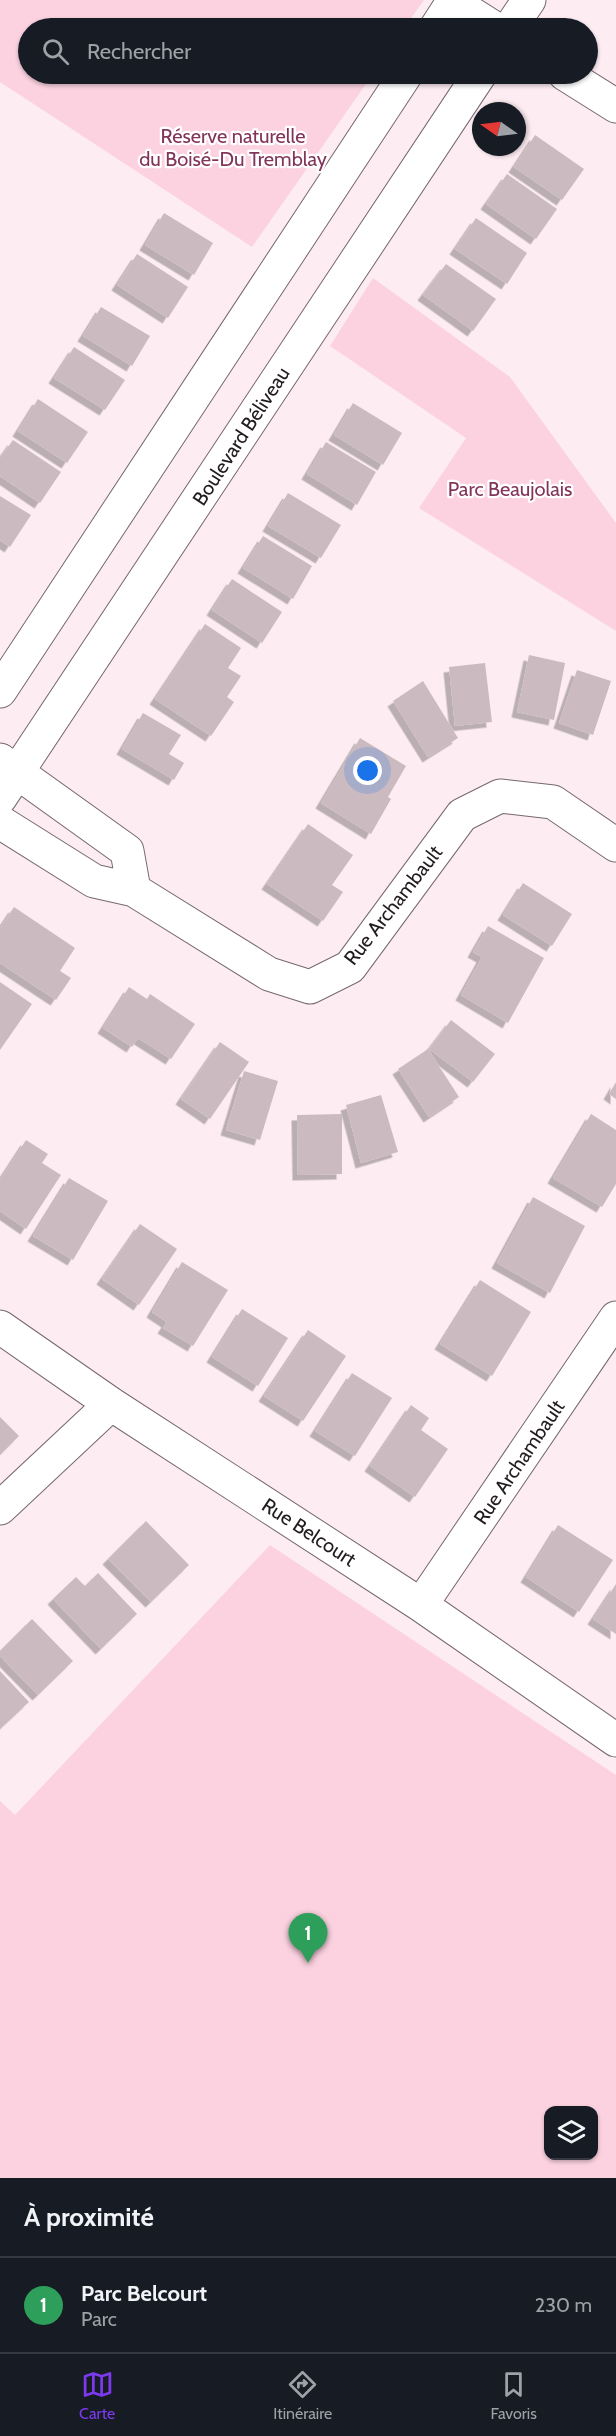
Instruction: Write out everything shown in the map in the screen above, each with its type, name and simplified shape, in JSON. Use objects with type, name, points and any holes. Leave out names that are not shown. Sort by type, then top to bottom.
[{"type":"street","points":[[517,18],[529,0]]},
{"type":"street","points":[[448,10],[469,18]]},
{"type":"street","points":[[0,691],[399,84]]},
{"type":"street","name":"Boulevard Béliveau","points":[[6,777],[473,84]]},
{"type":"street","points":[[581,84],[616,106]]},
{"type":"street","points":[[6,777],[127,851],[134,890]]},
{"type":"street","name":"Rue Archambault","points":[[0,822],[94,881],[134,890],[269,974],[310,987],[350,967],[462,815],[500,796],[553,802],[616,845]]},
{"type":"street","name":"Rue Archambault","points":[[421,1605],[616,1318]]},
{"type":"street","name":"Rue Belcourt","points":[[0,1327],[111,1404],[421,1605],[616,1740]]},
{"type":"street","points":[[0,1508],[111,1404]]},
{"type":"green space","name":"Réserve naturelle du Boisé-Du Tremblay","points":[[0,0],[424,0],[411,18],[18,18],[18,84],[366,84],[252,247],[0,82]]},
{"type":"green space","name":"Parc Beaujolais","points":[[373,278],[510,377],[616,523],[616,631],[419,508],[466,438],[330,346]]},
{"type":"green space","points":[[270,1545],[616,1775],[616,2178],[0,2178],[0,1801],[15,1815]]},
{"type":"building","points":[[535,135],[584,169],[562,200],[514,167],[521,156],[526,156],[526,149]]},
{"type":"building","points":[[507,174],[557,209],[536,239],[486,204]]},
{"type":"building","points":[[164,213],[213,243],[194,275],[145,245]]},
{"type":"building","points":[[476,218],[527,253],[507,284],[455,249]]},
{"type":"building","points":[[137,254],[188,287],[168,318],[117,285]]},
{"type":"building","points":[[446,264],[496,299],[473,331],[423,295]]},
{"type":"building","points":[[101,307],[150,336],[132,366],[83,336]]},
{"type":"building","points":[[74,347],[125,380],[105,410],[54,378]]},
{"type":"building","points":[[38,399],[88,432],[67,463],[18,431]]},
{"type":"building","points":[[353,403],[402,433],[383,465],[334,435]]},
{"type":"building","points":[[13,440],[61,472],[40,503],[0,476],[0,458]]},
{"type":"building","points":[[326,442],[376,472],[357,505],[307,474]]},
{"type":"building","points":[[288,493],[341,525],[321,558],[268,526]]},
{"type":"building","points":[[0,496],[31,515],[10,547],[0,540]]},
{"type":"building","points":[[263,536],[312,566],[293,599],[243,568]]},
{"type":"building","points":[[232,579],[282,612],[262,643],[212,610]]},
{"type":"building","points":[[205,624],[241,648],[228,668],[241,676],[227,697],[234,702],[211,736],[155,699]]},
{"type":"building","points":[[529,655],[565,663],[554,720],[517,712]]},
{"type":"building","points":[[485,663],[492,722],[455,726],[449,667]]},
{"type":"building","points":[[577,670],[611,681],[593,735],[559,723]]},
{"type":"building","points":[[423,681],[458,738],[428,757],[393,701]]},
{"type":"building","points":[[143,713],[181,735],[169,754],[184,763],[174,780],[122,749]]},
{"type":"building","points":[[360,738],[406,766],[388,797],[391,799],[371,834],[321,803]]},
{"type":"building","points":[[308,824],[353,855],[332,885],[343,892],[323,921],[267,884]]},
{"type":"building","points":[[523,883],[572,914],[552,946],[503,915]]},
{"type":"building","points":[[14,907],[75,948],[60,971],[71,978],[56,1000],[0,963],[0,928]]},
{"type":"building","points":[[488,926],[544,958],[508,1023],[461,995],[482,957],[473,952]]},
{"type":"building","points":[[0,982],[32,1004],[0,1050]]},
{"type":"building","points":[[129,987],[147,999],[150,994],[195,1024],[171,1059],[138,1038],[132,1047],[103,1028]]},
{"type":"building","points":[[451,1020],[495,1054],[473,1082],[429,1049]]},
{"type":"building","points":[[220,1042],[249,1062],[210,1119],[181,1099]]},
{"type":"building","points":[[428,1049],[459,1097],[429,1117],[398,1069]]},
{"type":"building","points":[[244,1071],[278,1081],[260,1140],[226,1130]]},
{"type":"building","points":[[616,1082],[616,1099],[609,1094]]},
{"type":"building","points":[[381,1095],[398,1152],[361,1163],[346,1105]]},
{"type":"building","points":[[342,1114],[342,1174],[298,1175],[297,1115]]},
{"type":"building","points":[[591,1114],[616,1130],[616,1184],[602,1207],[553,1178]]},
{"type":"building","points":[[26,1140],[48,1154],[42,1163],[61,1175],[26,1229],[0,1211],[0,1180]]},
{"type":"building","points":[[69,1178],[108,1201],[73,1260],[33,1236]]},
{"type":"building","points":[[533,1197],[585,1226],[550,1293],[497,1263]]},
{"type":"building","points":[[140,1224],[177,1249],[139,1305],[102,1279]]},
{"type":"building","points":[[182,1262],[228,1290],[193,1346],[163,1328],[167,1322],[152,1312]]},
{"type":"building","points":[[480,1280],[531,1312],[492,1376],[440,1344]]},
{"type":"building","points":[[242,1309],[288,1338],[258,1386],[212,1357]]},
{"type":"building","points":[[308,1330],[346,1356],[303,1421],[264,1396]]},
{"type":"building","points":[[352,1373],[392,1398],[355,1456],[315,1431]]},
{"type":"building","points":[[411,1405],[429,1418],[421,1430],[448,1449],[415,1497],[370,1466]]},
{"type":"building","points":[[0,1417],[19,1436],[0,1455]]},
{"type":"building","points":[[146,1521],[189,1565],[151,1602],[108,1559]]},
{"type":"building","points":[[558,1525],[613,1560],[579,1612],[526,1577]]},
{"type":"building","points":[[98,1573],[137,1614],[101,1649],[53,1599],[76,1577],[85,1586]]},
{"type":"building","points":[[616,1584],[616,1634],[593,1619]]},
{"type":"building","points":[[32,1619],[73,1661],[38,1695],[0,1656],[0,1651]]},
{"type":"building","points":[[0,1671],[29,1702],[0,1729]]},
{"type":"place","name":"Parc Belcourt","points":[[308,1963]]}]
